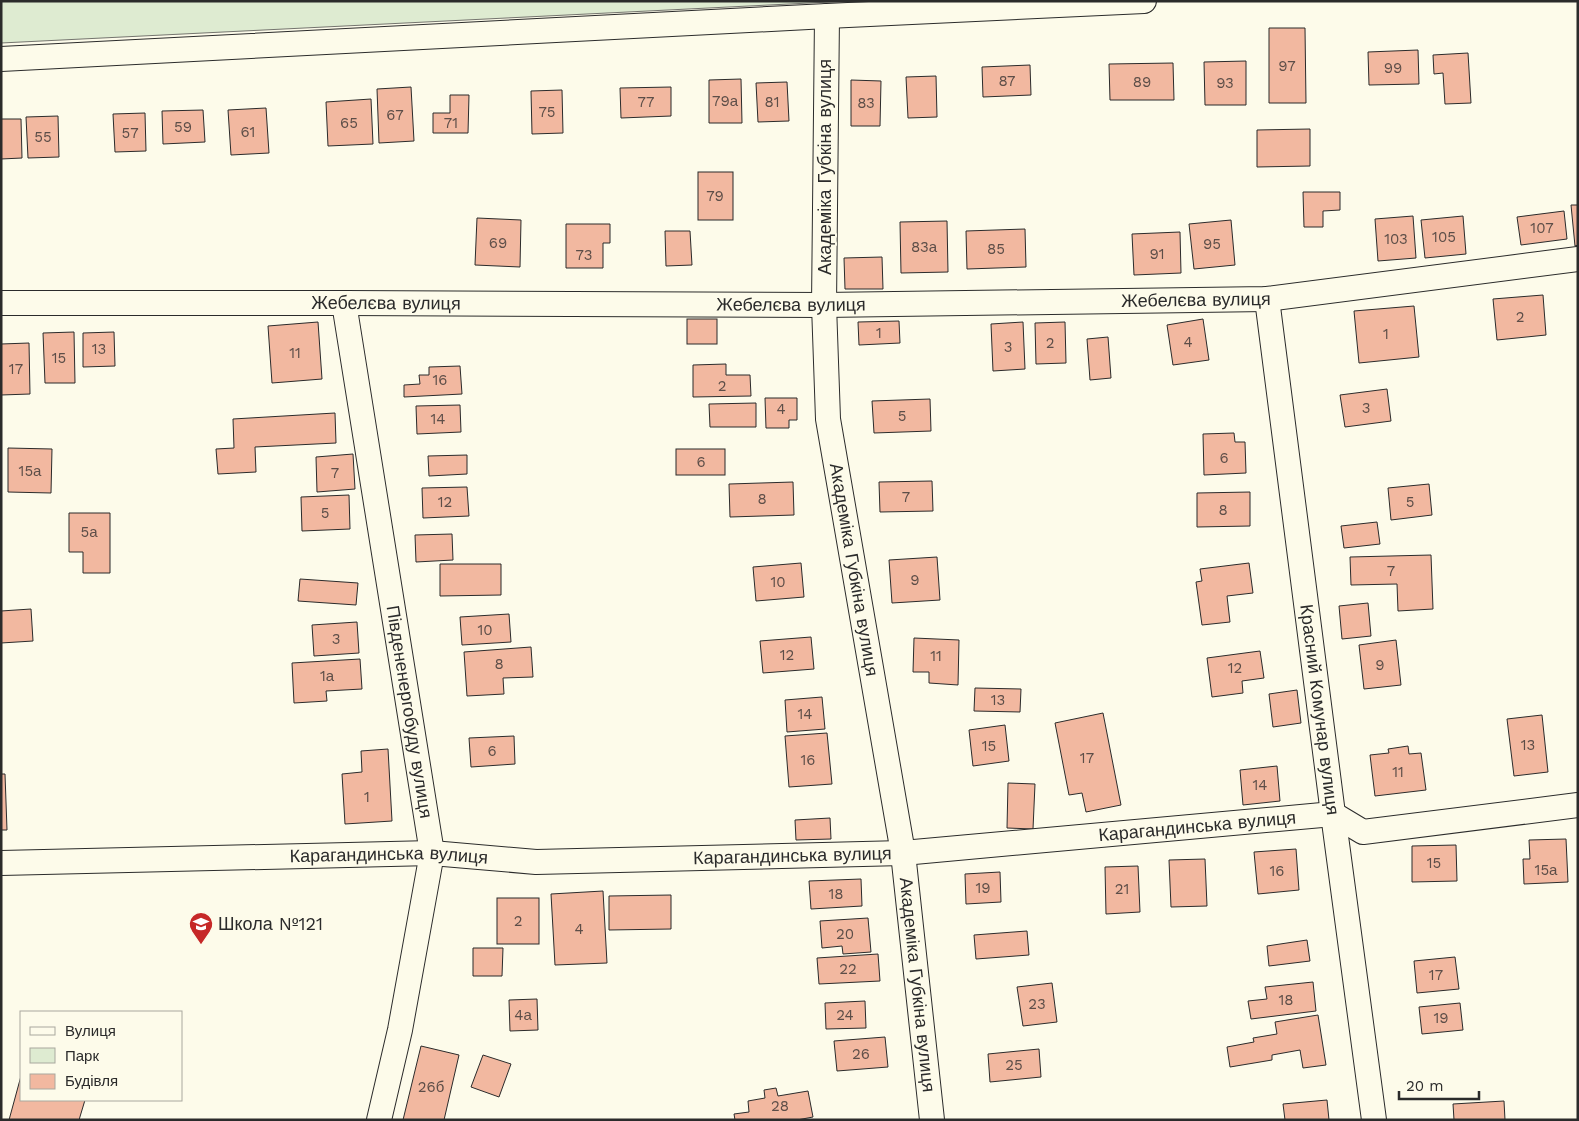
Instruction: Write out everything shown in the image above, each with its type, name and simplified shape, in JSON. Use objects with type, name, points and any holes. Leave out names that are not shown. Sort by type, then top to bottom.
[{"type":"street","points":[[1,59],[1144,1]]},
{"type":"street","name":"Академіка Губкіна вулиця","points":[[826,16],[824,305],[828,419],[903,853],[932,1120]]},
{"type":"street","name":"Жебелєва вулиця","points":[[1,304],[824,305],[1268,299],[1578,259]]},
{"type":"street","name":"Красний Комунар вулиця","points":[[1268,299],[1374,1120]]},
{"type":"street","name":"Південенергобуду вулиця","points":[[344,303],[432,853],[400,1030],[379,1120]]},
{"type":"street","points":[[1333,814],[1363,832],[1578,804]]},
{"type":"street","name":"Карагандинська вулиця","points":[[1,863],[432,853],[536,862],[903,853],[1333,814]]},
{"type":"green space","points":[[1,1],[850,1],[1,43]]},
{"type":"building","points":[[1269,28],[1305,28],[1306,103],[1269,103]]},
{"type":"building","points":[[1418,50],[1419,84],[1369,85],[1368,52]]},
{"type":"building","points":[[1468,53],[1471,103],[1445,104],[1443,73],[1434,74],[1433,55]]},
{"type":"building","points":[[1246,61],[1246,105],[1205,105],[1204,62]]},
{"type":"building","points":[[1173,63],[1174,100],[1110,100],[1109,64]]},
{"type":"building","points":[[1030,65],[1031,95],[983,97],[982,67]]},
{"type":"building","points":[[936,76],[937,117],[908,118],[906,77]]},
{"type":"building","points":[[741,79],[742,123],[709,123],[709,80]]},
{"type":"building","points":[[851,80],[881,81],[880,126],[851,126]]},
{"type":"building","points":[[787,82],[789,121],[758,122],[756,83]]},
{"type":"building","points":[[411,87],[414,141],[379,143],[377,89]]},
{"type":"building","points":[[671,87],[671,116],[621,118],[620,88]]},
{"type":"building","points":[[562,90],[563,133],[532,134],[531,91]]},
{"type":"building","points":[[450,95],[469,95],[468,133],[433,133],[433,113],[450,113]]},
{"type":"building","points":[[371,99],[373,144],[328,146],[326,102]]},
{"type":"building","points":[[266,108],[269,153],[231,155],[228,110]]},
{"type":"building","points":[[203,110],[205,142],[163,144],[162,111]]},
{"type":"building","points":[[145,113],[146,151],[115,152],[113,114]]},
{"type":"building","points":[[58,116],[59,157],[28,158],[26,117]]},
{"type":"building","points":[[1,119],[21,119],[22,158],[1,159]]},
{"type":"building","points":[[1310,129],[1310,166],[1257,167],[1257,130]]},
{"type":"building","points":[[698,172],[733,172],[733,220],[698,220]]},
{"type":"building","points":[[1303,192],[1340,192],[1340,210],[1323,211],[1323,227],[1304,227]]},
{"type":"building","points":[[1571,205],[1578,205],[1578,245],[1575,246]]},
{"type":"building","points":[[1564,211],[1567,239],[1521,245],[1517,217]]},
{"type":"building","points":[[1413,216],[1416,258],[1378,261],[1375,219]]},
{"type":"building","points":[[1463,216],[1466,254],[1425,258],[1421,220]]},
{"type":"building","points":[[477,218],[521,220],[520,267],[475,265]]},
{"type":"building","points":[[1231,220],[1235,265],[1194,269],[1189,224]]},
{"type":"building","points":[[947,221],[948,272],[901,273],[900,222]]},
{"type":"building","points":[[566,224],[610,224],[610,243],[603,243],[603,268],[566,268]]},
{"type":"building","points":[[1025,229],[1026,267],[967,269],[966,231]]},
{"type":"building","points":[[665,231],[690,231],[692,265],[666,266]]},
{"type":"building","points":[[1180,232],[1181,273],[1134,275],[1132,234]]},
{"type":"building","points":[[882,257],[883,289],[845,289],[844,258]]},
{"type":"building","points":[[1543,295],[1546,335],[1497,340],[1493,299]]},
{"type":"building","points":[[1414,306],[1419,357],[1359,363],[1354,311]]},
{"type":"building","points":[[687,319],[717,319],[717,344],[687,344]]},
{"type":"building","points":[[1203,319],[1209,360],[1173,365],[1167,325]]},
{"type":"building","points":[[899,321],[900,343],[859,345],[858,322]]},
{"type":"building","points":[[318,322],[322,379],[272,383],[268,326]]},
{"type":"building","points":[[1023,322],[1025,369],[993,371],[991,324]]},
{"type":"building","points":[[1065,322],[1066,363],[1036,364],[1035,323]]},
{"type":"building","points":[[74,332],[75,383],[45,383],[43,333]]},
{"type":"building","points":[[114,332],[115,366],[83,367],[83,333]]},
{"type":"building","points":[[1108,337],[1111,378],[1090,380],[1087,339]]},
{"type":"building","points":[[29,343],[30,394],[1,395],[1,344]]},
{"type":"building","points":[[726,364],[726,375],[750,375],[751,396],[693,397],[693,365]]},
{"type":"building","points":[[460,366],[462,394],[404,397],[404,385],[420,384],[419,375],[429,375],[429,367]]},
{"type":"building","points":[[1387,389],[1391,421],[1345,427],[1340,395]]},
{"type":"building","points":[[765,398],[797,398],[797,420],[789,420],[789,428],[766,428]]},
{"type":"building","points":[[930,399],[931,431],[874,433],[872,401]]},
{"type":"building","points":[[756,403],[756,427],[710,427],[709,404]]},
{"type":"building","points":[[460,405],[461,432],[417,434],[416,406]]},
{"type":"building","points":[[335,413],[336,443],[255,447],[256,472],[218,474],[216,449],[234,448],[233,419]]},
{"type":"building","points":[[1234,433],[1235,442],[1245,442],[1246,473],[1204,475],[1203,434]]},
{"type":"building","points":[[8,448],[52,449],[51,493],[8,492]]},
{"type":"building","points":[[676,449],[725,449],[725,475],[676,475]]},
{"type":"building","points":[[353,454],[355,489],[317,492],[316,457]]},
{"type":"building","points":[[467,455],[467,474],[429,476],[428,456]]},
{"type":"building","points":[[932,481],[933,511],[880,512],[879,482]]},
{"type":"building","points":[[793,482],[794,515],[730,517],[729,484]]},
{"type":"building","points":[[1429,484],[1432,515],[1391,520],[1388,488]]},
{"type":"building","points":[[467,487],[469,516],[423,518],[422,488]]},
{"type":"building","points":[[1250,492],[1250,526],[1197,527],[1197,493]]},
{"type":"building","points":[[349,495],[350,529],[302,531],[301,497]]},
{"type":"building","points":[[69,513],[110,513],[110,573],[83,573],[83,552],[69,552]]},
{"type":"building","points":[[1377,522],[1380,544],[1344,548],[1341,526]]},
{"type":"building","points":[[452,534],[453,560],[416,562],[415,535]]},
{"type":"building","points":[[1431,555],[1433,609],[1398,611],[1397,584],[1351,585],[1350,557]]},
{"type":"building","points":[[937,557],[940,600],[892,603],[889,560]]},
{"type":"building","points":[[801,563],[804,597],[756,601],[753,567]]},
{"type":"building","points":[[1249,563],[1253,593],[1227,596],[1230,622],[1202,625],[1196,582],[1202,581],[1200,569]]},
{"type":"building","points":[[440,564],[501,564],[501,595],[440,596]]},
{"type":"building","points":[[300,579],[358,583],[356,605],[298,601]]},
{"type":"building","points":[[1368,603],[1371,636],[1342,639],[1339,606]]},
{"type":"building","points":[[31,609],[33,641],[1,643],[1,611]]},
{"type":"building","points":[[509,614],[511,642],[462,645],[460,617]]},
{"type":"building","points":[[357,622],[359,653],[314,656],[312,625]]},
{"type":"building","points":[[811,637],[814,669],[763,673],[760,641]]},
{"type":"building","points":[[914,638],[959,640],[958,685],[929,683],[929,672],[913,672]]},
{"type":"building","points":[[1396,640],[1401,685],[1364,689],[1359,645]]},
{"type":"building","points":[[531,647],[533,677],[503,678],[504,694],[467,696],[464,652]]},
{"type":"building","points":[[1260,651],[1264,678],[1242,681],[1243,693],[1212,697],[1207,658]]},
{"type":"building","points":[[360,659],[362,689],[326,691],[327,701],[294,703],[292,663]]},
{"type":"building","points":[[975,688],[1021,689],[1020,712],[974,711]]},
{"type":"building","points":[[1297,690],[1301,723],[1273,727],[1269,694]]},
{"type":"building","points":[[822,697],[825,729],[787,732],[785,700]]},
{"type":"building","points":[[1103,713],[1121,805],[1086,812],[1082,793],[1069,795],[1055,723]]},
{"type":"building","points":[[1542,715],[1548,772],[1514,776],[1507,719]]},
{"type":"building","points":[[1005,725],[1009,761],[973,766],[969,730]]},
{"type":"building","points":[[827,733],[832,784],[789,787],[785,736]]},
{"type":"building","points":[[514,736],[515,764],[471,767],[469,738]]},
{"type":"building","points":[[1408,746],[1409,754],[1421,753],[1426,790],[1375,796],[1370,755],[1389,753],[1388,749]]},
{"type":"building","points":[[388,749],[392,821],[345,824],[342,774],[362,772],[361,751]]},
{"type":"building","points":[[1277,766],[1280,801],[1243,805],[1240,770]]},
{"type":"building","points":[[1,774],[5,774],[7,830],[1,830]]},
{"type":"building","points":[[1008,783],[1035,784],[1033,829],[1007,828]]},
{"type":"building","points":[[830,818],[831,839],[796,840],[795,820]]},
{"type":"building","points":[[1566,839],[1568,882],[1524,884],[1523,859],[1530,859],[1529,840]]},
{"type":"building","points":[[1456,845],[1457,881],[1412,882],[1412,846]]},
{"type":"building","points":[[1296,849],[1299,890],[1258,894],[1254,852]]},
{"type":"building","points":[[1205,859],[1207,906],[1171,907],[1169,860]]},
{"type":"building","points":[[1138,866],[1140,912],[1106,914],[1105,867]]},
{"type":"building","points":[[1000,872],[1001,902],[966,904],[965,874]]},
{"type":"building","points":[[861,879],[862,906],[811,909],[809,881]]},
{"type":"building","points":[[603,891],[607,963],[555,965],[551,894]]},
{"type":"building","points":[[671,895],[671,929],[609,930],[609,896]]},
{"type":"building","points":[[497,898],[539,898],[539,944],[497,944]]},
{"type":"building","points":[[868,918],[871,952],[843,954],[842,946],[822,948],[820,921]]},
{"type":"building","points":[[1027,931],[1029,955],[976,959],[974,935]]},
{"type":"building","points":[[1307,940],[1310,961],[1269,966],[1267,946]]},
{"type":"building","points":[[473,948],[503,948],[502,976],[473,976]]},
{"type":"building","points":[[878,954],[880,981],[819,984],[817,958]]},
{"type":"building","points":[[1455,957],[1459,989],[1417,993],[1414,961]]},
{"type":"building","points":[[1313,982],[1316,1011],[1251,1019],[1248,1001],[1267,999],[1265,987]]},
{"type":"building","points":[[1052,983],[1057,1022],[1023,1026],[1017,987]]},
{"type":"building","points":[[537,999],[538,1030],[510,1031],[509,1000]]},
{"type":"building","points":[[865,1001],[866,1028],[826,1029],[825,1003]]},
{"type":"building","points":[[1460,1003],[1463,1030],[1422,1034],[1419,1007]]},
{"type":"building","points":[[1318,1015],[1326,1065],[1303,1068],[1300,1050],[1272,1055],[1272,1060],[1230,1067],[1227,1047],[1254,1042],[1253,1038],[1277,1034],[1275,1022]]},
{"type":"building","points":[[885,1037],[888,1067],[837,1071],[834,1041]]},
{"type":"building","points":[[421,1046],[459,1055],[444,1120],[403,1120]]},
{"type":"building","points":[[1039,1049],[1041,1077],[990,1082],[988,1054]]},
{"type":"building","points":[[483,1055],[511,1064],[499,1097],[471,1087]]},
{"type":"building","points":[[20,1080],[20,1101],[85,1101],[79,1120],[9,1120]]},
{"type":"building","points":[[776,1088],[778,1096],[808,1091],[813,1117],[797,1120],[735,1120],[734,1114],[749,1112],[748,1101],[765,1098],[764,1090]]},
{"type":"building","points":[[1327,1100],[1329,1120],[1285,1120],[1283,1104]]},
{"type":"building","points":[[1504,1101],[1505,1120],[1454,1120],[1453,1104]]},
{"type":"place","name":"Школа №121","points":[[201,945]]}]
